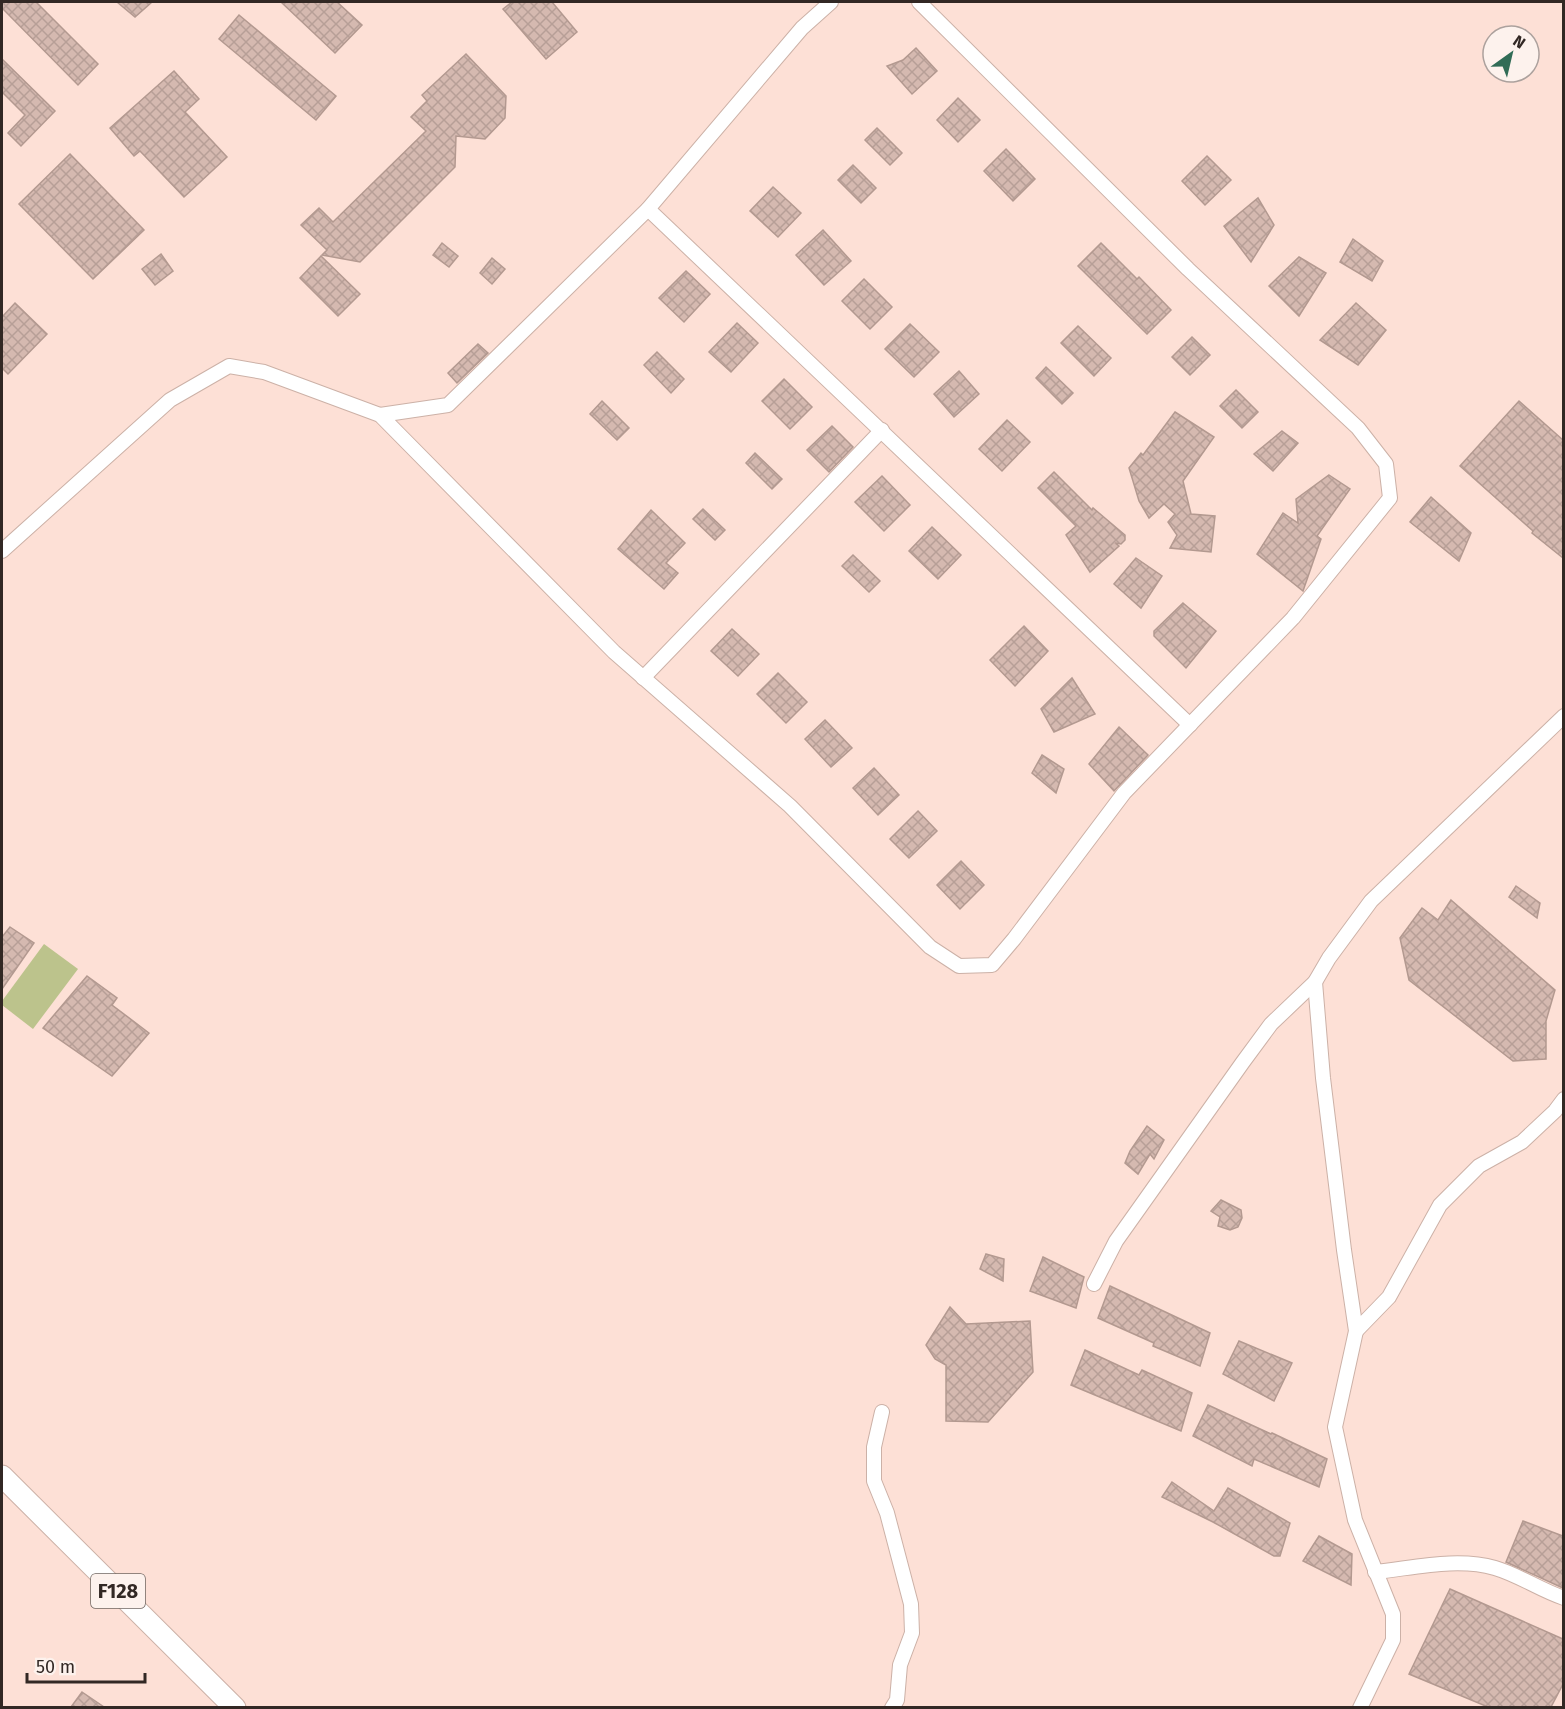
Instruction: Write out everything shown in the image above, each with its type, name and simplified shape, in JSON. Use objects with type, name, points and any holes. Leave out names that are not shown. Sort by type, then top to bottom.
[{"type":"main road","name":"F128","points":[[2,1476],[235,1707]]},
{"type":"street","points":[[380,415],[448,405],[648,208],[802,28],[831,2]]},
{"type":"street","points":[[2,551],[170,400],[229,366],[264,372],[380,415],[614,652],[790,806],[930,947],[959,966],[992,965],[1124,793],[1293,618],[1390,498],[1386,464],[1358,429],[1188,269],[919,2]]},
{"type":"street","points":[[648,208],[1190,725]]},
{"type":"street","points":[[643,678],[882,430]]},
{"type":"street","points":[[1094,1284],[1116,1241],[1270,1024],[1315,982],[1329,958],[1371,901],[1563,716]]},
{"type":"street","points":[[1315,982],[1324,1089],[1356,1331],[1335,1427],[1355,1520],[1394,1614],[1393,1640],[1360,1707]]},
{"type":"street","points":[[1356,1331],[1389,1297],[1440,1205],[1479,1166],[1522,1142],[1555,1111],[1563,1099]]},
{"type":"street","points":[[882,1412],[874,1448],[874,1481],[887,1513],[911,1604],[912,1633],[900,1665],[896,1705]]},
{"type":"street","points":[[1375,1572],[1462,1563],[1496,1568],[1563,1598]]},
{"type":"green space","points":[[44,944],[78,969],[33,1029],[2,1005],[2,1001]]},
{"type":"building","points":[[2,2],[36,2],[98,64],[78,85],[2,8]]},
{"type":"building","points":[[117,2],[152,2],[135,17]]},
{"type":"building","points":[[281,2],[337,2],[362,25],[335,53]]},
{"type":"building","points":[[512,2],[552,2],[577,32],[546,59],[503,9]]},
{"type":"building","points":[[239,15],[336,96],[316,120],[219,39]]},
{"type":"building","points":[[916,48],[937,71],[912,94],[887,66],[903,60]]},
{"type":"building","points":[[466,54],[506,96],[505,118],[485,139],[456,136],[455,167],[360,262],[322,255],[327,250],[301,225],[319,208],[333,222],[426,131],[411,117],[427,101],[422,95]]},
{"type":"building","points":[[2,59],[55,111],[21,146],[8,133],[25,115],[2,92]]},
{"type":"building","points":[[174,71],[199,99],[185,112],[227,157],[184,197],[140,151],[134,156],[110,128]]},
{"type":"building","points":[[958,98],[980,120],[958,142],[937,120]]},
{"type":"building","points":[[877,128],[902,153],[890,165],[865,140]]},
{"type":"building","points":[[1006,149],[1035,179],[1013,201],[984,171]]},
{"type":"building","points":[[70,154],[144,230],[93,279],[19,204]]},
{"type":"building","points":[[1207,156],[1231,180],[1205,205],[1182,181]]},
{"type":"building","points":[[853,165],[876,188],[861,203],[838,180]]},
{"type":"building","points":[[773,187],[801,213],[778,237],[750,211]]},
{"type":"building","points":[[1258,198],[1274,225],[1251,262],[1224,226]]},
{"type":"building","points":[[823,230],[851,261],[824,285],[796,255]]},
{"type":"building","points":[[1353,239],[1383,261],[1372,281],[1340,262]]},
{"type":"building","points":[[442,243],[458,256],[449,267],[433,255]]},
{"type":"building","points":[[1101,243],[1171,310],[1147,334],[1078,266]]},
{"type":"building","points":[[161,254],[173,271],[155,285],[142,269]]},
{"type":"building","points":[[321,256],[360,294],[338,316],[300,278]]},
{"type":"building","points":[[1299,257],[1326,273],[1299,316],[1269,286]]},
{"type":"building","points":[[492,258],[505,269],[492,284],[480,273]]},
{"type":"building","points":[[686,271],[710,294],[684,322],[659,298]]},
{"type":"building","points":[[864,279],[892,307],[870,329],[842,301]]},
{"type":"building","points":[[15,303],[47,334],[8,374],[2,368],[2,317]]},
{"type":"building","points":[[1356,303],[1386,330],[1358,365],[1320,340]]},
{"type":"building","points":[[737,323],[758,343],[731,372],[709,352]]},
{"type":"building","points":[[910,324],[939,352],[914,377],[885,349]]},
{"type":"building","points":[[1078,326],[1111,358],[1094,376],[1061,343]]},
{"type":"building","points":[[1192,337],[1210,355],[1190,375],[1172,357]]},
{"type":"building","points":[[478,344],[488,353],[457,383],[448,373]]},
{"type":"building","points":[[657,352],[684,379],[671,393],[644,365]]},
{"type":"building","points":[[1046,367],[1073,393],[1062,404],[1036,378]]},
{"type":"building","points":[[959,371],[979,394],[954,417],[934,394]]},
{"type":"building","points":[[784,379],[812,407],[790,429],[762,401]]},
{"type":"building","points":[[1236,390],[1258,412],[1242,428],[1220,406]]},
{"type":"building","points":[[602,401],[629,428],[617,440],[590,414]]},
{"type":"building","points":[[1519,401],[1563,440],[1563,558],[1532,533],[1533,531],[1460,466]]},
{"type":"building","points":[[1175,412],[1214,437],[1183,481],[1191,514],[1215,516],[1211,552],[1170,548],[1177,535],[1168,522],[1175,514],[1164,504],[1149,518],[1139,501],[1129,468],[1141,453],[1143,455]]},
{"type":"building","points":[[1007,420],[1030,442],[1002,471],[979,449]]},
{"type":"building","points":[[832,426],[853,447],[829,472],[807,450]]},
{"type":"building","points":[[1282,431],[1298,443],[1273,471],[1254,454]]},
{"type":"building","points":[[755,453],[782,479],[772,489],[746,463]]},
{"type":"building","points":[[1054,472],[1092,510],[1093,508],[1125,535],[1125,540],[1121,544],[1115,543],[1119,546],[1090,572],[1066,535],[1076,526],[1038,488]]},
{"type":"building","points":[[1329,475],[1350,489],[1317,536],[1321,539],[1303,591],[1257,554],[1283,513],[1298,523],[1296,499]]},
{"type":"building","points":[[882,476],[910,505],[884,531],[855,502]]},
{"type":"building","points":[[1431,497],[1471,533],[1459,561],[1410,522]]},
{"type":"building","points":[[703,509],[725,530],[715,540],[693,519]]},
{"type":"building","points":[[651,510],[685,543],[666,563],[678,573],[664,589],[618,549]]},
{"type":"building","points":[[932,527],[961,555],[938,579],[909,551]]},
{"type":"building","points":[[853,555],[880,581],[869,592],[842,566]]},
{"type":"building","points":[[1136,558],[1162,576],[1141,608],[1114,584]]},
{"type":"building","points":[[1183,603],[1216,631],[1186,668],[1154,636],[1154,631]]},
{"type":"building","points":[[1024,626],[1048,651],[1015,686],[990,660]]},
{"type":"building","points":[[732,629],[759,654],[738,676],[711,651]]},
{"type":"building","points":[[778,673],[807,702],[786,723],[757,694]]},
{"type":"building","points":[[1072,678],[1095,714],[1054,732],[1041,709]]},
{"type":"building","points":[[825,720],[852,748],[831,767],[805,739]]},
{"type":"building","points":[[1119,727],[1148,755],[1114,791],[1089,764]]},
{"type":"building","points":[[1042,755],[1064,769],[1056,793],[1032,773]]},
{"type":"building","points":[[874,768],[899,795],[878,815],[853,788]]},
{"type":"building","points":[[918,811],[937,831],[909,858],[890,839]]},
{"type":"building","points":[[961,861],[984,885],[960,909],[937,885]]},
{"type":"building","points":[[1516,886],[1540,903],[1537,918],[1509,897]]},
{"type":"building","points":[[1451,900],[1555,990],[1546,1021],[1546,1059],[1513,1061],[1409,980],[1400,938],[1422,908],[1438,920]]},
{"type":"building","points":[[10,927],[34,943],[2,989],[2,937]]},
{"type":"building","points":[[87,976],[117,998],[112,1005],[149,1033],[112,1076],[43,1028]]},
{"type":"building","points":[[1147,1126],[1164,1140],[1154,1159],[1150,1154],[1138,1174],[1125,1163],[1130,1151]]},
{"type":"building","points":[[1221,1200],[1241,1210],[1242,1218],[1238,1227],[1230,1230],[1218,1226],[1220,1217],[1211,1211]]},
{"type":"building","points":[[986,1254],[1004,1259],[1003,1281],[980,1269]]},
{"type":"building","points":[[1043,1257],[1084,1277],[1076,1308],[1030,1291]]},
{"type":"building","points":[[1110,1286],[1210,1333],[1200,1366],[1153,1346],[1154,1343],[1098,1318]]},
{"type":"building","points":[[950,1307],[966,1324],[1030,1321],[1033,1372],[988,1422],[946,1421],[946,1365],[935,1359],[926,1345]]},
{"type":"building","points":[[1239,1341],[1292,1363],[1274,1401],[1223,1374]]},
{"type":"building","points":[[1085,1350],[1139,1375],[1142,1370],[1192,1393],[1181,1431],[1071,1385]]},
{"type":"building","points":[[1208,1405],[1327,1459],[1319,1487],[1254,1459],[1252,1466],[1193,1436]]},
{"type":"building","points":[[1172,1482],[1214,1511],[1228,1488],[1290,1523],[1280,1556],[1274,1556],[1162,1497]]},
{"type":"building","points":[[1523,1521],[1563,1536],[1563,1588],[1506,1562]]},
{"type":"building","points":[[1319,1536],[1352,1554],[1351,1585],[1303,1561]]},
{"type":"building","points":[[1450,1589],[1563,1639],[1563,1684],[1551,1707],[1488,1707],[1409,1674]]},
{"type":"building","points":[[82,1692],[104,1707],[71,1707]]}]
